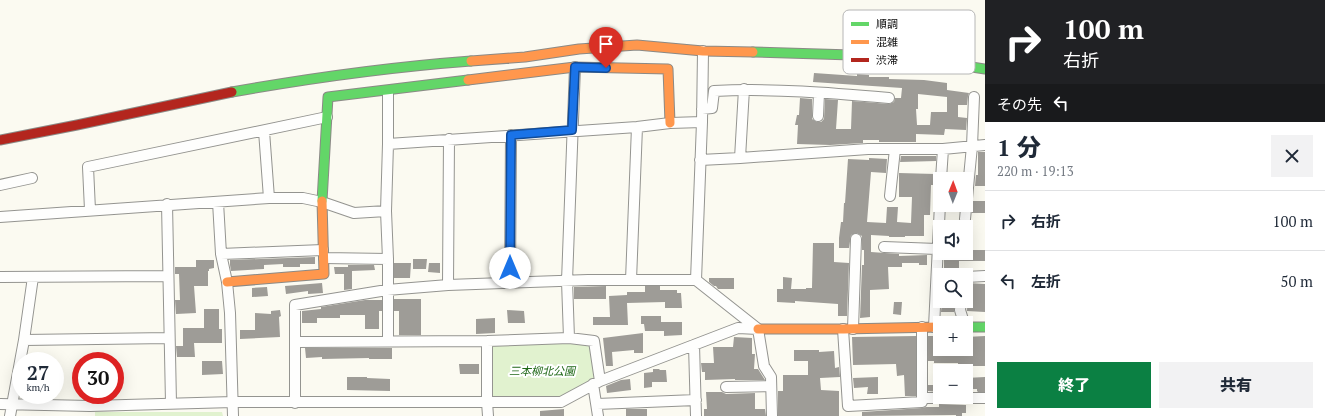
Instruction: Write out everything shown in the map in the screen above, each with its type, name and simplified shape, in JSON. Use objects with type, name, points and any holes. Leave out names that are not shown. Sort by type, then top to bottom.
[{"type":"street","points":[[0,140],[77,125],[218,94],[355,72],[418,65],[525,57],[579,49],[637,45],[702,50],[843,55]]},
{"type":"street","points":[[696,280],[702,122],[702,50]]},
{"type":"street","points":[[569,338],[567,281],[575,67]]},
{"type":"street","points":[[227,282],[324,274],[322,202],[328,97],[388,91],[575,67],[668,69],[670,122]]},
{"type":"street","points":[[975,67],[985,69]]},
{"type":"street","points":[[702,109],[712,108],[714,91],[744,89],[819,92],[888,98]]},
{"type":"street","points":[[740,158],[744,89]]},
{"type":"street","points":[[388,91],[386,211],[388,259],[388,341]]},
{"type":"street","points":[[818,116],[819,92]]},
{"type":"street","points":[[965,219],[972,146],[974,97]]},
{"type":"street","points":[[90,210],[88,167],[326,117]]},
{"type":"street","points":[[388,144],[637,126],[670,122],[702,122]]},
{"type":"street","points":[[631,280],[637,126]]},
{"type":"street","points":[[264,131],[269,198]]},
{"type":"street","points":[[510,283],[511,135]]},
{"type":"street","points":[[448,285],[449,140]]},
{"type":"street","points":[[700,160],[868,149],[943,149],[985,145]]},
{"type":"street","points":[[890,196],[895,149]]},
{"type":"street","points":[[941,172],[943,149]]},
{"type":"street","points":[[0,185],[32,178]]},
{"type":"street","points":[[0,216],[269,198],[303,198],[322,202],[354,213],[386,211]]},
{"type":"street","points":[[218,202],[222,254],[230,313],[233,416]]},
{"type":"street","points":[[167,204],[171,404]]},
{"type":"street","points":[[856,239],[848,329],[848,406],[922,402],[922,328]]},
{"type":"street","points":[[884,247],[933,249]]},
{"type":"street","points":[[222,254],[323,254],[388,259]]},
{"type":"street","points":[[937,316],[938,260]]},
{"type":"street","points":[[0,277],[168,276]]},
{"type":"street","points":[[973,277],[985,276]]},
{"type":"street","points":[[22,352],[33,277]]},
{"type":"street","points":[[295,403],[295,305],[387,290],[448,285],[567,281],[696,280],[758,329],[764,366],[771,377],[772,416]]},
{"type":"street","points":[[0,404],[90,411],[171,404],[233,402],[562,402],[597,382],[738,328],[848,329],[933,327]]},
{"type":"street","points":[[973,327],[985,327]]},
{"type":"street","points":[[24,340],[169,338]]},
{"type":"street","points":[[295,342],[487,341],[569,338],[594,341],[598,416]]},
{"type":"street","points":[[487,341],[488,416]]},
{"type":"street","points":[[694,345],[696,416]]},
{"type":"street","points":[[726,387],[771,386]]},
{"type":"street","points":[[922,398],[985,398]]},
{"type":"street","points":[[597,404],[696,400]]},
{"type":"street","points":[[10,416],[12,404]]},
{"type":"green space","name":"三本柳北公園","points":[[569,343],[590,346],[596,377],[561,398],[492,398],[492,346]]},
{"type":"green space","points":[[95,412],[222,412],[223,416],[95,416]]},
{"type":"building","points":[[814,73],[857,76],[857,74],[869,75],[869,77],[889,77],[889,79],[924,80],[947,83],[947,90],[969,93],[967,105],[958,105],[958,117],[967,118],[966,130],[945,129],[944,135],[916,134],[916,142],[879,142],[879,140],[863,140],[863,143],[830,145],[797,144],[798,125],[795,125],[797,115],[799,115],[800,98],[812,99],[812,119],[817,122],[821,122],[824,119],[825,99],[838,100],[836,129],[851,129],[852,101],[889,104],[894,102],[895,98],[901,98],[902,88],[813,82]],"holes":[[[918,94],[947,97],[947,112],[931,112],[930,125],[917,125],[916,109],[918,109]]]},
{"type":"building","points":[[978,152],[985,152],[985,186],[975,186],[976,175],[978,175]]},
{"type":"building","points":[[901,156],[936,156],[936,161],[900,162]]},
{"type":"building","points":[[869,158],[887,159],[886,173],[871,172],[867,222],[886,223],[887,207],[898,207],[897,222],[911,223],[912,197],[899,197],[899,173],[933,174],[933,185],[931,185],[930,215],[924,215],[924,236],[889,237],[871,235],[871,252],[899,254],[899,256],[927,255],[927,265],[919,265],[919,263],[902,263],[902,267],[888,267],[889,289],[870,290],[870,317],[860,318],[862,265],[864,265],[862,236],[857,233],[851,235],[849,248],[839,248],[839,238],[841,222],[843,222],[848,159],[869,160]]},
{"type":"building","points":[[973,201],[985,201],[985,213],[972,213]]},
{"type":"building","points":[[813,243],[834,243],[834,262],[849,263],[847,316],[838,316],[838,304],[795,301],[795,303],[777,302],[777,289],[783,289],[783,277],[792,278],[791,289],[812,288]]},
{"type":"building","points":[[973,250],[985,250],[985,261],[959,261],[959,268],[944,268],[944,260],[973,260]]},
{"type":"building","points":[[315,257],[315,264],[300,264],[300,267],[283,267],[283,264],[264,265],[264,269],[231,271],[230,265],[230,260]]},
{"type":"building","points":[[413,259],[427,259],[426,269],[413,269]]},
{"type":"building","points":[[196,260],[214,260],[214,268],[209,269],[208,271],[208,286],[194,286],[196,313],[176,314],[175,300],[180,300],[179,274],[175,274],[175,267],[196,267]]},
{"type":"building","points":[[394,263],[411,263],[410,278],[394,278]]},
{"type":"building","points":[[429,263],[440,263],[440,273],[428,272]]},
{"type":"building","points":[[348,265],[374,265],[375,270],[352,271],[352,289],[344,290],[344,274],[335,274],[334,267],[348,267]]},
{"type":"building","points":[[709,278],[734,278],[734,289],[718,289],[709,282]]},
{"type":"building","points":[[322,283],[323,293],[308,294],[308,291],[286,294],[285,286]]},
{"type":"building","points":[[973,283],[985,284],[985,312],[967,311],[967,308],[973,308]]},
{"type":"building","points":[[606,286],[606,299],[574,299],[574,287]]},
{"type":"building","points":[[645,286],[660,286],[660,290],[677,290],[677,293],[681,293],[682,308],[665,308],[665,302],[627,303],[628,325],[593,325],[593,317],[610,317],[609,296],[627,295],[627,292],[645,292]]},
{"type":"building","points":[[267,287],[268,296],[252,297],[252,288]]},
{"type":"building","points":[[394,299],[421,299],[421,335],[399,335],[399,311],[394,311]]},
{"type":"building","points":[[365,300],[382,300],[382,311],[379,311],[379,329],[365,329],[365,315],[340,315],[340,318],[317,318],[317,323],[302,323],[302,311],[321,309],[321,307]]},
{"type":"building","points":[[894,302],[902,302],[901,315],[893,314]]},
{"type":"building","points":[[941,308],[954,308],[954,312],[941,312]]},
{"type":"building","points":[[204,309],[219,309],[219,329],[222,329],[222,343],[194,343],[195,357],[177,357],[176,346],[183,346],[183,328],[204,328]]},
{"type":"building","points":[[280,310],[280,337],[240,339],[240,330],[255,330],[255,313],[271,314],[271,311]]},
{"type":"building","points":[[507,310],[524,311],[525,323],[508,323]]},
{"type":"building","points":[[641,316],[661,316],[661,322],[682,322],[682,335],[664,336],[664,331],[645,331],[644,324],[641,324]]},
{"type":"building","points":[[495,318],[495,333],[476,334],[476,319]]},
{"type":"building","points":[[643,333],[643,353],[634,353],[634,350],[612,352],[613,366],[606,366],[603,338]]},
{"type":"building","points":[[916,336],[916,396],[905,396],[904,375],[897,376],[896,364],[853,365],[852,337]]},
{"type":"building","points":[[928,336],[933,336],[933,356],[973,356],[973,337],[985,336],[985,366],[973,366],[973,364],[958,363],[934,363],[934,361],[928,361]]},
{"type":"building","points":[[734,337],[752,338],[752,354],[755,354],[754,369],[758,369],[765,380],[705,380],[705,372],[702,372],[701,363],[714,363],[713,347],[733,347]]},
{"type":"building","points":[[305,348],[392,348],[392,359],[306,358]]},
{"type":"building","points":[[794,350],[819,350],[819,352],[834,351],[835,368],[839,367],[840,377],[820,378],[821,390],[839,391],[839,416],[778,416],[778,391],[783,391],[783,375],[808,375],[808,361],[794,361]]},
{"type":"building","points":[[202,361],[222,361],[223,374],[202,375]]},
{"type":"building","points":[[459,364],[479,364],[479,374],[460,374]]},
{"type":"building","points":[[653,369],[666,370],[667,382],[652,382],[652,387],[644,388],[644,373],[653,372]]},
{"type":"building","points":[[347,377],[390,379],[390,391],[347,390]]},
{"type":"building","points":[[878,377],[878,394],[867,394],[868,387],[854,388],[853,378]]},
{"type":"building","points":[[985,377],[985,392],[978,392],[977,389],[973,389],[973,378]]},
{"type":"building","points":[[630,379],[631,390],[607,393],[606,386],[621,380]]},
{"type":"building","points":[[928,385],[933,385],[933,391],[928,391]]},
{"type":"building","points":[[706,392],[722,392],[726,394],[755,393],[755,409],[765,409],[766,416],[704,416],[704,409],[707,409]]},
{"type":"building","points":[[939,404],[966,405],[966,413],[962,413],[962,416],[862,416],[862,412],[939,407]]},
{"type":"building","points":[[564,409],[564,416],[540,416],[540,411]]},
{"type":"building","points":[[626,409],[647,409],[647,416],[626,416]]},
{"type":"traffic: fast","points":[[753,52],[843,55]]},
{"type":"traffic: fast","points":[[232,92],[291,82],[411,66],[471,61]]},
{"type":"traffic: fast","points":[[975,67],[985,69]]},
{"type":"traffic: fast","points":[[322,201],[328,97],[468,80]]},
{"type":"traffic: fast","points":[[973,327],[985,327]]},
{"type":"traffic: slow","points":[[471,61],[525,57],[579,49],[637,45],[703,51],[753,52]]},
{"type":"traffic: slow","points":[[468,80],[575,67],[668,69],[670,123]]},
{"type":"traffic: slow","points":[[227,282],[324,274],[322,201]]},
{"type":"traffic: slow","points":[[758,329],[933,327]]},
{"type":"traffic: jam","points":[[0,140],[232,92]]},
{"type":"route","points":[[510,268],[511,135],[572,130],[575,67],[606,68]]}]
